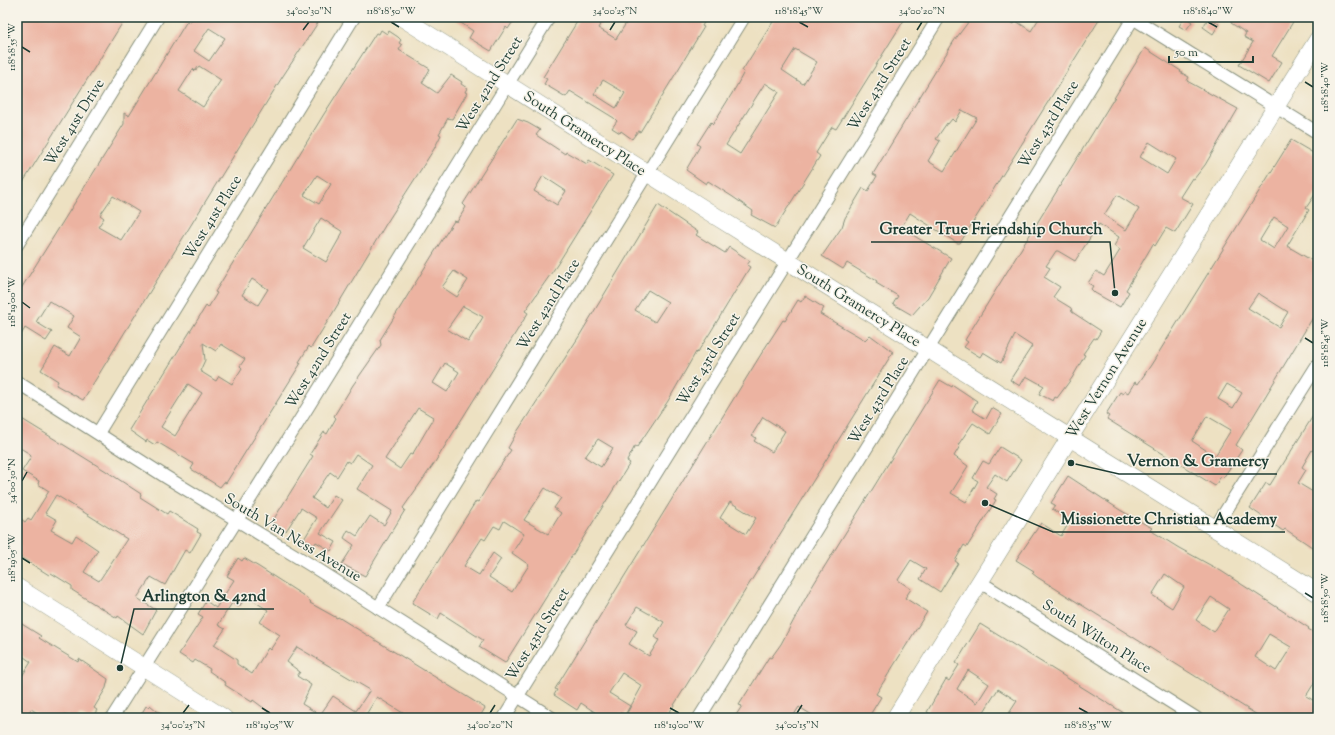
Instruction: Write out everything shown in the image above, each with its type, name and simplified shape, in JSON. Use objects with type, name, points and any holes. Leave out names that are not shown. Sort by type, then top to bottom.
[{"type":"street","name":"West 41st Drive","points":[[17,245],[158,17]]},
{"type":"street","name":"West 41st Place","points":[[98,433],[354,17]]},
{"type":"street","name":"South Gramercy Place","points":[[401,17],[788,262],[1070,436],[1318,593]]},
{"type":"street","name":"West 42nd Street","points":[[112,718],[549,17]]},
{"type":"street","name":"West 42nd Place","points":[[378,608],[744,17]]},
{"type":"street","name":"West 43rd Street","points":[[504,718],[939,17]]},
{"type":"street","points":[[1132,18],[1318,133]]},
{"type":"street","name":"West 43rd Place","points":[[699,718],[1132,18]]},
{"type":"street","name":"West Vernon Avenue","points":[[895,718],[1318,39]]},
{"type":"street","points":[[1215,528],[1318,364]]},
{"type":"street","name":"South Van Ness Avenue","points":[[17,382],[236,521],[378,608],[552,718]]},
{"type":"street","name":"South Wilton Place","points":[[980,582],[1196,718]]},
{"type":"street","points":[[17,587],[224,718]]},
{"type":"building","points":[[17,17],[126,17],[17,192]]},
{"type":"building","points":[[193,17],[245,17],[249,19],[250,17],[312,17],[319,21],[281,79],[83,400],[56,385],[58,381],[41,370],[55,347],[70,356],[81,337],[67,328],[74,316],[49,301],[36,322],[52,332],[46,341],[25,328],[17,342],[17,295],[124,124],[124,113],[129,116],[187,21],[189,23]],"holes":[[[209,28],[225,38],[209,61],[194,51]],[[199,66],[221,80],[203,107],[179,91],[193,69],[195,71]],[[113,196],[139,212],[121,240],[98,227],[104,218],[100,215]]]},
{"type":"building","points":[[452,17],[516,17],[508,29],[506,27],[491,51],[469,38],[473,31]]},
{"type":"building","points":[[580,17],[605,17],[598,28],[616,39],[630,17],[707,17],[702,26],[704,27],[656,106],[640,132],[638,131],[632,139],[621,131],[620,133],[612,128],[617,121],[614,118],[570,91],[566,97],[544,84],[547,79],[543,77]],"holes":[[[603,80],[625,93],[616,108],[594,94]]]},
{"type":"building","points":[[776,17],[906,17],[836,129],[832,127],[816,153],[820,156],[775,228],[751,215],[753,211],[733,197],[708,181],[706,184],[686,170],[700,146],[697,144],[711,122],[713,124],[736,87],[744,72],[742,71]],"holes":[[[795,49],[817,62],[803,84],[782,70]],[[765,83],[779,92],[740,154],[726,145]]]},
{"type":"building","points":[[972,17],[1002,17],[1014,24],[1016,21],[1031,31],[1040,17],[1101,17],[960,243],[957,243],[910,213],[901,228],[951,258],[928,297],[912,315],[893,304],[898,296],[876,283],[877,281],[847,263],[843,269],[822,256],[842,227],[845,218],[863,188],[868,191],[877,176],[873,174],[954,41]],"holes":[[[962,110],[977,118],[944,171],[928,161],[940,141],[936,139],[947,123],[948,124],[952,119],[955,122]]]},
{"type":"building","points":[[1185,17],[1192,22],[1186,30],[1179,26]]},
{"type":"building","points":[[1209,17],[1219,24],[1213,34],[1203,27]]},
{"type":"building","points":[[1234,17],[1296,17],[1272,56],[1282,62],[1269,83],[1239,65],[1253,42],[1244,37],[1246,33],[1231,23]]},
{"type":"building","points":[[381,30],[387,34],[389,31],[398,37],[401,40],[399,43],[402,45],[399,50],[430,69],[422,83],[437,93],[451,75],[462,82],[461,84],[467,88],[465,92],[467,93],[452,119],[448,118],[439,134],[441,135],[434,149],[386,224],[311,348],[309,346],[299,362],[301,363],[226,483],[224,482],[220,487],[191,469],[194,464],[157,442],[155,445],[147,440],[146,442],[129,430],[206,306],[208,308],[217,293],[215,292],[324,114],[376,33],[379,34]],"holes":[[[317,175],[331,184],[319,204],[304,195]],[[321,218],[343,232],[326,262],[303,248]],[[252,279],[268,289],[258,305],[242,295]],[[203,343],[216,351],[221,344],[245,359],[240,366],[242,368],[232,384],[219,376],[216,381],[200,371],[205,360]],[[188,384],[202,393],[175,436],[161,427]]]},
{"type":"building","points":[[1145,48],[1189,77],[1187,81],[1238,109],[1205,165],[1194,179],[1192,178],[1180,197],[1193,204],[1175,233],[1166,228],[1155,246],[1153,244],[1126,290],[1129,292],[1120,307],[1095,293],[1091,289],[1093,286],[1088,283],[1096,271],[1104,276],[1120,250],[1114,246],[1119,237],[1099,224],[1075,261],[1056,251],[1046,266],[1050,268],[1044,277],[1060,287],[1053,297],[1071,308],[1072,312],[1101,331],[1083,354],[1085,355],[1072,378],[1057,398],[1055,397],[1053,401],[1039,394],[1044,386],[1026,376],[1020,386],[1010,380],[1032,346],[1015,335],[1001,363],[983,352],[980,357],[964,347],[968,342],[965,340]],"holes":[[[1149,142],[1176,159],[1167,174],[1140,157]],[[1117,195],[1139,209],[1126,230],[1104,215]]]},
{"type":"building","points":[[517,119],[540,130],[536,135],[565,154],[566,152],[587,164],[589,160],[613,175],[557,265],[525,311],[528,313],[435,462],[403,508],[405,510],[365,576],[342,564],[354,545],[344,538],[348,530],[357,536],[370,516],[384,525],[392,511],[357,489],[372,465],[356,454],[350,463],[347,461],[337,477],[330,472],[312,498],[326,508],[334,495],[342,500],[320,533],[336,542],[331,551],[316,542],[314,545],[304,539],[317,518],[301,508],[286,531],[272,522],[313,456],[310,454],[324,432],[327,434],[336,418],[334,416],[353,385],[381,345],[380,340],[454,221],[457,222],[466,207],[463,204]],"holes":[[[543,176],[566,191],[557,205],[534,191]],[[454,271],[468,280],[457,297],[442,287]],[[463,306],[483,317],[468,342],[447,329]],[[445,363],[459,372],[447,392],[433,383]],[[418,408],[433,417],[432,421],[412,455],[410,454],[400,469],[385,459]]]},
{"type":"building","points":[[1291,140],[1315,154],[1314,155],[1318,158],[1318,190],[1306,208],[1309,210],[1287,246],[1318,264],[1318,309],[1236,445],[1242,450],[1223,478],[1221,476],[1215,486],[1107,419],[1109,416],[1106,414],[1120,392],[1123,394],[1125,391],[1128,393],[1135,382],[1138,384]],"holes":[[[1274,217],[1288,226],[1274,249],[1260,240]],[[1258,293],[1288,312],[1279,327],[1248,308]],[[1227,384],[1242,393],[1233,408],[1218,399]],[[1207,416],[1231,430],[1215,456],[1192,441]]]},
{"type":"building","points":[[658,205],[698,232],[696,235],[725,253],[729,247],[750,261],[747,265],[750,267],[710,333],[697,353],[696,352],[668,401],[637,447],[635,446],[627,461],[630,463],[505,663],[479,647],[483,640],[441,613],[438,619],[412,603],[476,501],[478,502],[511,450],[508,448],[517,432],[578,338]],"holes":[[[648,290],[668,302],[655,322],[635,310]],[[598,439],[613,448],[601,467],[585,457]],[[545,488],[561,498],[554,508],[561,513],[548,534],[524,520]],[[504,521],[524,534],[512,553],[529,565],[512,592],[489,577],[501,559],[493,553],[479,575],[464,566],[482,538],[485,540],[494,526],[500,529]]]},
{"type":"building","points":[[805,296],[824,308],[820,314],[865,340],[870,335],[893,352],[666,718],[636,718],[627,713],[642,686],[622,673],[609,693],[630,706],[625,715],[620,713],[617,718],[604,718],[581,703],[577,710],[554,695],[557,690],[555,689],[763,351],[798,300],[801,302]],"holes":[[[763,417],[785,431],[772,452],[754,441],[756,438],[752,435]],[[730,502],[756,518],[746,534],[720,518]],[[637,607],[664,622],[655,637],[659,640],[649,656],[629,644],[637,631],[626,625]]]},
{"type":"building","points":[[940,380],[952,387],[953,385],[977,401],[972,410],[986,419],[992,408],[1002,414],[990,434],[973,423],[958,445],[960,446],[954,456],[968,466],[951,493],[966,502],[978,481],[973,478],[983,461],[989,464],[1000,447],[1021,460],[1007,482],[995,474],[986,487],[997,494],[994,499],[996,500],[967,547],[964,545],[955,561],[958,563],[940,592],[920,579],[926,569],[911,560],[898,580],[911,589],[905,598],[927,612],[876,694],[881,697],[868,718],[817,718],[799,707],[792,718],[734,718],[742,706],[739,705],[769,657],[771,658],[781,644],[810,590]]},
{"type":"building","points":[[1318,408],[1318,453],[1312,450],[1302,467],[1306,470],[1298,483],[1318,495],[1318,551],[1285,529],[1283,531],[1250,508],[1266,483],[1270,485]]},
{"type":"building","points":[[17,416],[106,471],[141,494],[140,497],[167,514],[169,511],[198,529],[197,532],[201,534],[190,553],[185,550],[165,585],[151,577],[137,598],[156,610],[143,634],[118,616],[117,618],[72,590],[72,586],[51,573],[49,575],[17,555],[17,526],[21,519],[25,522],[28,518],[31,520],[49,491],[38,484],[39,481],[22,471],[31,457],[30,454],[17,446]],"holes":[[[56,495],[127,539],[99,581],[84,572],[98,550],[76,535],[72,542],[51,530],[57,520],[45,513]]]},
{"type":"building","points":[[1068,476],[1120,510],[1152,528],[1150,530],[1221,571],[1318,635],[1318,677],[1306,696],[1318,703],[1318,718],[1262,718],[1032,573],[1034,571],[1016,560],[1041,523],[1061,536],[1070,521],[1052,509],[1055,505],[1051,503]],"holes":[[[1165,574],[1184,587],[1172,608],[1152,595]],[[1211,597],[1229,609],[1214,632],[1196,620]],[[1269,634],[1291,647],[1276,671],[1255,657]]]},
{"type":"building","points":[[238,558],[242,561],[244,558],[304,596],[311,602],[310,603],[337,618],[338,617],[485,708],[479,718],[411,718],[377,697],[365,716],[368,718],[277,718],[253,700],[252,702],[225,685],[226,683],[209,671],[210,669],[195,660],[193,663],[179,654],[203,617],[198,614],[206,601],[216,608],[234,580],[227,576]],"holes":[[[245,598],[252,600],[268,610],[260,622],[280,635],[270,650],[268,648],[252,674],[237,664],[237,660],[214,645],[225,629],[218,625],[232,603],[239,607]],[[297,647],[370,690],[356,711],[333,696],[320,715],[302,704],[311,685],[297,676],[300,672],[287,662]]]},
{"type":"building","points":[[17,621],[41,636],[39,638],[78,662],[79,659],[108,679],[106,688],[94,708],[97,710],[92,718],[87,718],[80,714],[77,718],[72,718],[65,714],[62,718],[45,718],[31,709],[25,718],[17,718],[17,684],[31,662],[17,652]]},
{"type":"building","points":[[980,624],[1132,718],[1006,718],[1017,701],[998,689],[980,718],[937,718],[927,712],[946,679],[949,681],[959,665],[956,663]],"holes":[[[968,670],[989,684],[977,703],[957,689]]]},
{"type":"building","points":[[150,705],[169,718],[139,718],[146,706],[148,707]]},
{"type":"place","name":"Greater True Friendship Church","points":[[1115,293]]},
{"type":"place","name":"Vernon & Gramercy","points":[[1071,463]]},
{"type":"place","name":"Missionette Christian Academy","points":[[985,503]]},
{"type":"place","name":"Arlington & 42nd","points":[[120,668]]}]
